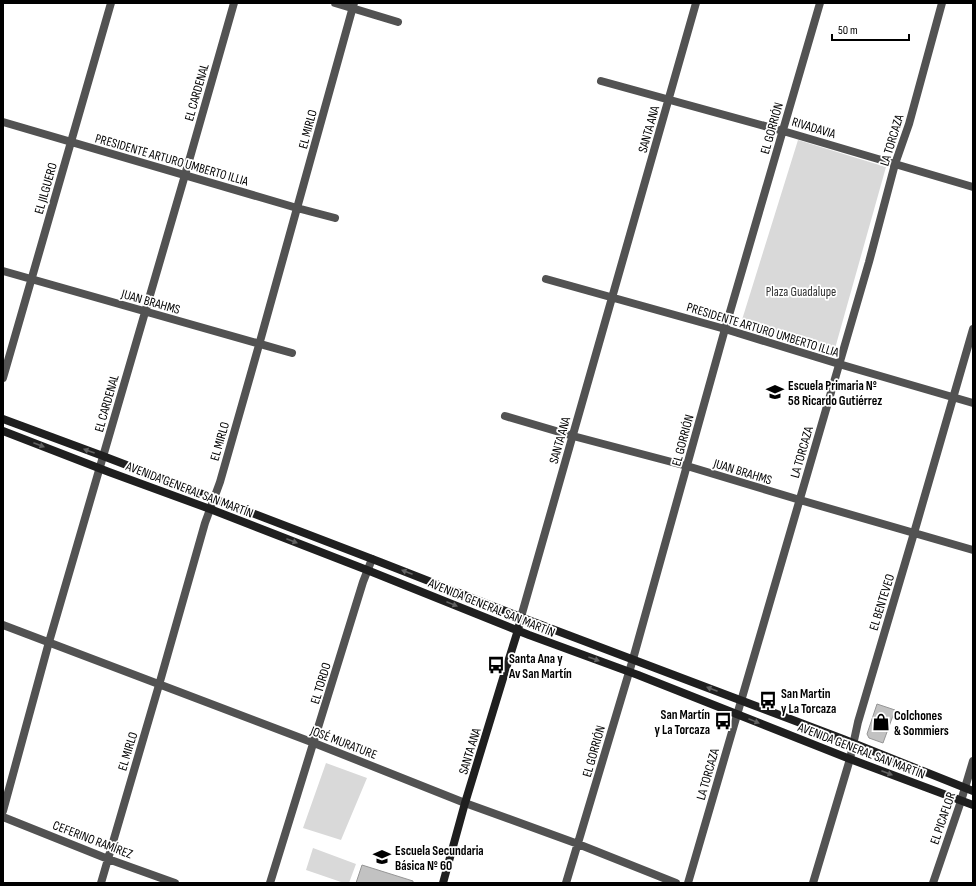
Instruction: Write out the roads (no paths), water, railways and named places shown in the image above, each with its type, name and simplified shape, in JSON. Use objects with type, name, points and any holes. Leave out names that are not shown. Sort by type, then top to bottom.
[{"type":"main road","name":"AVENIDA GENERAL SAN MARTÍN","points":[[3,419],[742,700],[969,789]]},
{"type":"main road","name":"AVENIDA GENERAL SAN MARTÍN","points":[[3,431],[210,508],[518,630],[850,759],[973,805]]},
{"type":"main road","points":[[272,533],[275,522]]},
{"type":"main road","name":"SANTA ANA","points":[[443,883],[521,617]]},
{"type":"street","name":"EL JILGUERO","points":[[3,378],[111,3]]},
{"type":"street","name":"EL CARDENAL","points":[[3,811],[49,642],[234,3]]},
{"type":"street","points":[[335,3],[353,6],[398,22]]},
{"type":"street","name":"SANTA ANA","points":[[521,617],[696,3]]},
{"type":"street","name":"EL GORRIÓN","points":[[566,883],[633,659],[725,329],[820,3]]},
{"type":"street","name":"LA TORCAZA","points":[[688,883],[869,262],[895,164],[909,124],[942,3]]},
{"type":"street","name":"EL MIRLO","points":[[101,883],[203,530],[220,482],[298,208],[353,6]]},
{"type":"street","name":"RIVADAVIA","points":[[601,81],[783,130],[973,187]]},
{"type":"street","name":"PRESIDENTE ARTURO UMBERTO ILLIA","points":[[3,122],[335,218]]},
{"type":"street","name":"JUAN BRAHMS","points":[[3,271],[146,311],[259,345],[292,353]]},
{"type":"street","name":"PRESIDENTE ARTURO UMBERTO ILLIA","points":[[546,279],[725,329],[973,403]]},
{"type":"street","name":"EL BENTEVEO","points":[[813,883],[850,759],[858,722],[973,329]]},
{"type":"street","name":"JUAN BRAHMS","points":[[505,416],[573,436],[687,466],[973,550]]},
{"type":"street","name":"EL TORDO","points":[[270,883],[367,570],[372,559]]},
{"type":"street","name":"JOSÉ MURATURE","points":[[3,625],[314,743],[466,803],[578,844],[676,883]]},
{"type":"street","name":"EL PICAFLOR","points":[[933,883],[961,801],[969,789],[973,761]]},
{"type":"street","name":"CEFERINO RAMÍREZ","points":[[3,817],[108,859],[175,883]]},
{"type":"place","name":"Escuela Primaria Nº 58 Ricardo Gutiérrez","points":[[775,392]]},
{"type":"place","name":"Santa Ana y Av San Martín","points":[[496,665]]},
{"type":"place","name":"San Martin y La Torcaza","points":[[768,700]]},
{"type":"place","name":"San Martín y La Torcaza","points":[[723,721]]},
{"type":"place","name":"Colchones & Sommiers","points":[[881,722]]},
{"type":"place","name":"Escuela Secundaria Básica Nº 60","points":[[382,857]]},
{"type":"park label","name":"Plaza Guadalupe","points":[[801,291]]}]
